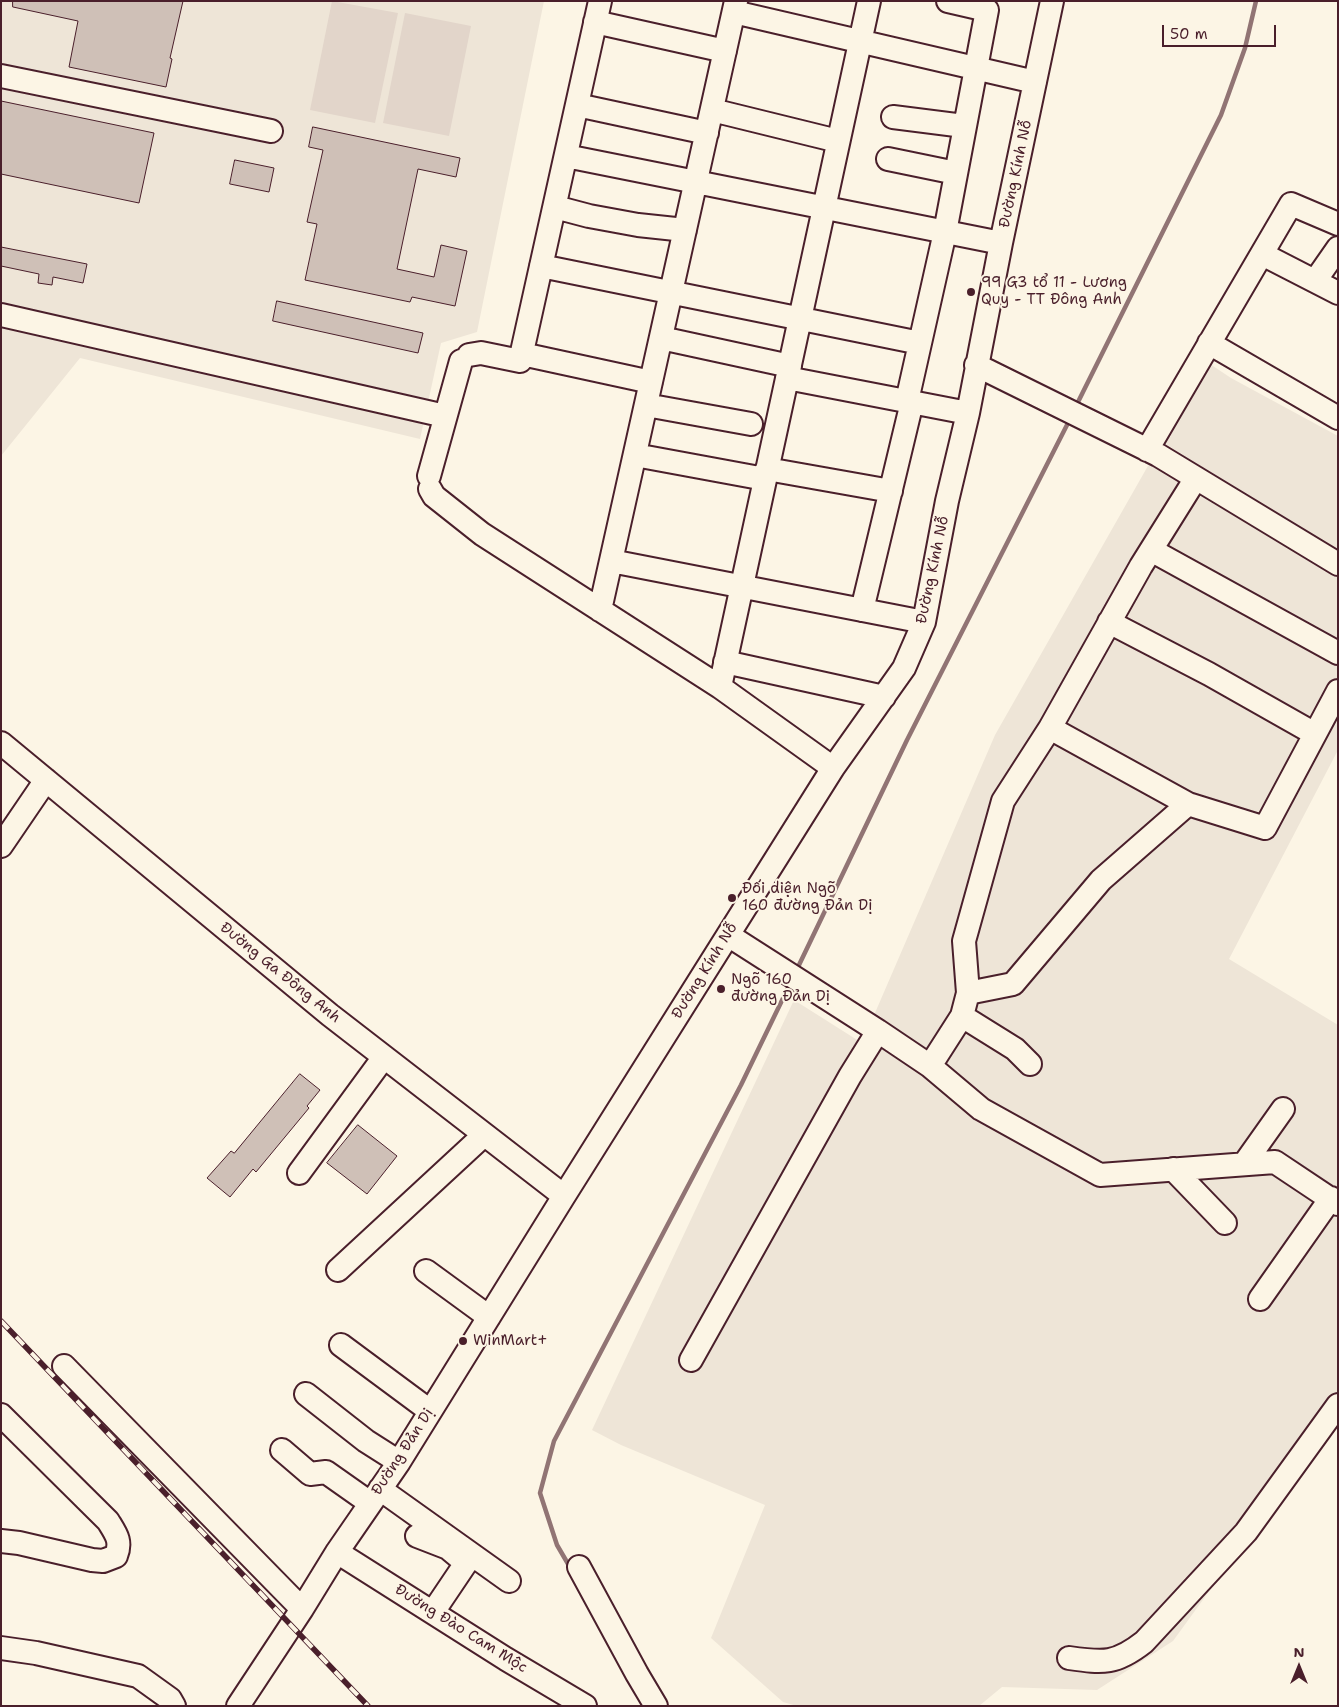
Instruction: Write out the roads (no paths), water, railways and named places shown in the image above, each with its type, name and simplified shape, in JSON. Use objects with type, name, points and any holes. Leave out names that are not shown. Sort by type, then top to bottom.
[{"type":"street","points":[[720,687],[868,1]]},
{"type":"street","points":[[862,610],[890,491],[945,232],[987,10],[948,1]]},
{"type":"street","name":"Đường Kính Nỗ","points":[[564,1196],[833,768],[904,668],[924,622],[947,502],[968,413],[976,365],[1052,1]]},
{"type":"street","points":[[600,610],[735,6],[860,41],[1035,82]]},
{"type":"street","points":[[725,51],[598,12],[520,361],[480,352],[465,358],[445,416],[429,483],[434,496],[482,534],[720,687],[833,768]]},
{"type":"street","points":[[1,76],[271,131]]},
{"type":"street","points":[[577,105],[707,133]]},
{"type":"street","points":[[712,110],[838,141]]},
{"type":"street","points":[[893,116],[964,126]]},
{"type":"street","points":[[566,156],[1001,243]]},
{"type":"street","points":[[888,159],[956,173]]},
{"type":"street","points":[[1147,450],[1291,204],[1338,224]]},
{"type":"street","points":[[555,207],[638,226],[685,230]]},
{"type":"street","points":[[1315,281],[1338,248]]},
{"type":"street","points":[[1262,254],[1338,293]]},
{"type":"street","points":[[541,266],[920,344]]},
{"type":"street","points":[[1,314],[445,416]]},
{"type":"street","points":[[661,338],[788,372],[968,413]]},
{"type":"street","points":[[1209,343],[1338,418]]},
{"type":"street","points":[[522,354],[651,382]]},
{"type":"street","points":[[976,365],[1147,450],[1338,564]]},
{"type":"street","points":[[646,405],[750,424]]},
{"type":"street","points":[[635,455],[890,491]]},
{"type":"street","points":[[930,1066],[962,1016],[968,993],[964,941],[1003,801],[1050,728],[1151,550],[1196,478]]},
{"type":"street","points":[[1151,550],[1338,652]]},
{"type":"street","points":[[611,561],[924,622]]},
{"type":"street","points":[[1109,622],[1209,674],[1315,734]]},
{"type":"street","points":[[725,662],[884,697]]},
{"type":"street","points":[[1050,728],[1188,804],[1265,828],[1338,692]]},
{"type":"street","name":"Đường Ga Đông Anh","points":[[1,743],[330,1015],[564,1196]]},
{"type":"street","points":[[1,846],[46,780]]},
{"type":"street","points":[[968,993],[1013,984],[1101,880],[1188,804]]},
{"type":"street","points":[[728,935],[930,1066],[981,1109],[1100,1175],[1275,1162],[1334,1201],[1260,1299]]},
{"type":"street","points":[[962,1016],[1015,1050],[1030,1064]]},
{"type":"street","points":[[691,1360],[850,1076],[878,1031]]},
{"type":"street","points":[[299,1173],[384,1057]]},
{"type":"street","points":[[1244,1164],[1283,1109]]},
{"type":"street","points":[[338,1270],[484,1134]]},
{"type":"street","points":[[1173,1170],[1225,1223]]},
{"type":"street","name":"Đường Đản Dị","points":[[238,1706],[399,1462],[564,1196]]},
{"type":"street","points":[[426,1271],[488,1317]]},
{"type":"street","points":[[341,1345],[430,1410]]},
{"type":"street","points":[[64,1366],[302,1609]]},
{"type":"street","points":[[306,1394],[366,1442],[399,1462]]},
{"type":"street","points":[[1070,1658],[1099,1663],[1115,1659],[1133,1651],[1144,1642],[1246,1532],[1338,1406]]},
{"type":"street","points":[[1,1540],[103,1561],[116,1556],[120,1547],[116,1534],[108,1522],[2,1417]]},
{"type":"street","points":[[282,1450],[310,1474],[326,1472],[375,1496],[509,1581]]},
{"type":"street","points":[[417,1536],[448,1548],[466,1563],[433,1612]]},
{"type":"street","name":"Đường Đào Cam Mộc","points":[[338,1552],[433,1612],[555,1699],[585,1706]]},
{"type":"street","points":[[579,1567],[656,1706]]},
{"type":"street","points":[[1,1648],[36,1653],[138,1676],[170,1699],[174,1706]]},
{"type":"waterway","points":[[1078,402],[1221,115],[1245,48],[1256,1]]},
{"type":"waterway","points":[[799,965],[907,740],[1067,425]]},
{"type":"waterway","points":[[571,1569],[557,1545],[540,1493],[554,1441],[741,1085],[788,988]]},
{"type":"railway","points":[[1,1321],[368,1706]]},
{"type":"place","name":"99 G3 tổ 11 - Lương Quy - TT Đông Anh","points":[[971,292]]},
{"type":"place","name":"Đối diện Ngõ 160 đường Đản Dị","points":[[732,898]]},
{"type":"place","name":"Ngõ 160 đường Đản Dị","points":[[721,989]]},
{"type":"place","name":"WinMart+","points":[[463,1341]]}]
